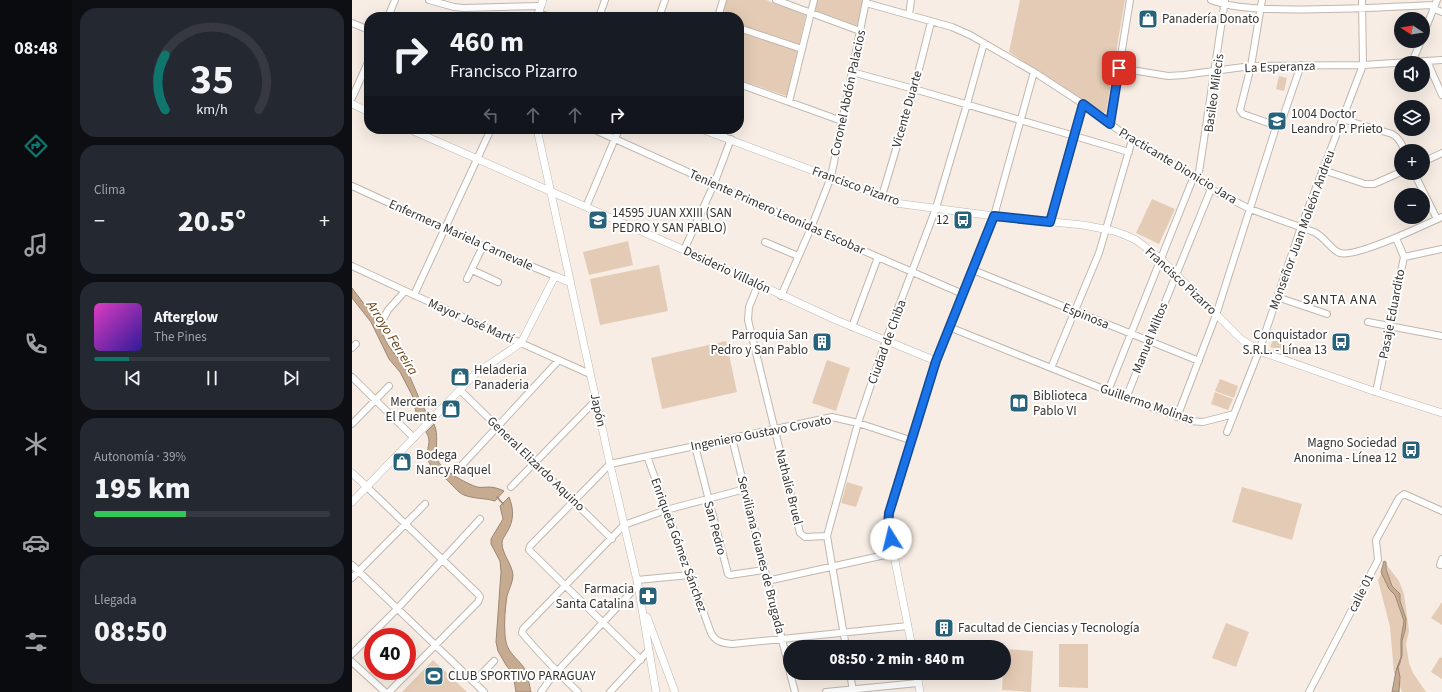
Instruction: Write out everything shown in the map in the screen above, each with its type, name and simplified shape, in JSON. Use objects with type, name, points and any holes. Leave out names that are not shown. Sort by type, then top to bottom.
[{"type":"street","points":[[390,12],[396,0]]},
{"type":"street","points":[[429,0],[463,8],[540,9]]},
{"type":"street","points":[[454,7],[456,0]]},
{"type":"street","points":[[601,12],[605,0]]},
{"type":"street","points":[[660,12],[664,0]]},
{"type":"street","points":[[719,12],[723,0]]},
{"type":"street","points":[[776,0],[860,31]]},
{"type":"street","points":[[789,102],[814,0]]},
{"type":"street","points":[[909,15],[911,0]]},
{"type":"street","points":[[1110,124],[1130,0]]},
{"type":"street","points":[[1212,0],[1261,8],[1311,10],[1435,5],[1442,12]]},
{"type":"street","points":[[1262,0],[1251,66],[1240,110],[1243,114],[1276,127]]},
{"type":"street","name":"Monseñor Juan Moleón Andreu","points":[[1227,432],[1259,351],[1301,227],[1363,65],[1362,0]]},
{"type":"street","name":"Practicante Dionicio Jara","points":[[866,2],[952,27],[984,43],[1034,72],[1083,104],[1132,140],[1198,179],[1211,189],[1250,209],[1320,235],[1334,250],[1341,254],[1355,253],[1396,238]]},
{"type":"street","name":"Coronel Abdón Palacios","points":[[780,296],[811,228],[830,177],[866,2]]},
{"type":"street","name":"Basileo Milecis","points":[[1108,391],[1161,259],[1198,179],[1226,3]]},
{"type":"street","points":[[1430,18],[1435,5]]},
{"type":"street","name":"Vicente Duarte","points":[[882,196],[914,89],[931,22]]},
{"type":"street","points":[[352,23],[364,28]]},
{"type":"street","points":[[744,30],[802,49]]},
{"type":"street","name":"Ciudad de Chiba","points":[[845,640],[827,536],[858,423],[886,340],[936,208],[984,43]]},
{"type":"street","name":"La Esperanza","points":[[1430,61],[1442,60]]},
{"type":"street","name":"La Esperanza","points":[[1119,68],[1168,76],[1251,66],[1363,65],[1394,63]]},
{"type":"street","points":[[1177,416],[1216,315],[1276,127],[1280,125],[1301,65]]},
{"type":"street","points":[[1430,70],[1442,95]]},
{"type":"street","points":[[352,98],[364,71]]},
{"type":"street","points":[[852,72],[967,104],[1128,152]]},
{"type":"street","points":[[911,640],[888,519],[910,440],[936,361],[994,216],[1034,72]]},
{"type":"street","points":[[744,87],[842,121]]},
{"type":"street","points":[[352,104],[364,110]]},
{"type":"street","points":[[1050,222],[1083,104]]},
{"type":"street","points":[[1342,119],[1392,134],[1402,144]]},
{"type":"street","name":"Desiderio Villalón","points":[[420,134],[684,250],[780,296],[936,361]]},
{"type":"street","points":[[414,295],[489,134]]},
{"type":"street","name":"Japón","points":[[538,134],[610,464],[638,582],[656,692]]},
{"type":"street","name":"Teniente Primero Leonidas Escobar","points":[[604,134],[811,228],[963,294]]},
{"type":"street","points":[[586,207],[617,134]]},
{"type":"street","name":"Francisco Pizarro","points":[[715,134],[882,196],[895,203],[994,216],[1083,225],[1125,235],[1136,240],[1161,259],[1216,315],[1241,338],[1259,351],[1376,392],[1442,413]]},
{"type":"street","points":[[684,250],[714,184],[731,139]]},
{"type":"street","points":[[1051,368],[1099,252],[1132,140]]},
{"type":"street","points":[[1430,159],[1442,153]]},
{"type":"street","points":[[1323,170],[1365,184],[1374,184],[1394,175]]},
{"type":"street","points":[[1396,238],[1439,218],[1418,180]]},
{"type":"street","name":"Enfermera Mariela Carnevale","points":[[352,186],[483,246],[571,283]]},
{"type":"street","name":"Manuel Miltos","points":[[1126,398],[1211,189]]},
{"type":"street","name":"Pasaje Eduardito","points":[[1376,392],[1404,257],[1396,238]]},
{"type":"street","points":[[765,242],[798,256]]},
{"type":"street","points":[[467,279],[483,246]]},
{"type":"street","points":[[1404,257],[1442,249]]},
{"type":"street","points":[[852,327],[878,257]]},
{"type":"street","name":"Mayor José Martí","points":[[352,266],[590,374]]},
{"type":"street","points":[[472,270],[498,282]]},
{"type":"street","name":"Espinosa","points":[[973,270],[1199,361]]},
{"type":"street","points":[[352,502],[481,369],[521,343],[555,276]]},
{"type":"street","name":"Nathalie Bruel","points":[[758,285],[749,306],[748,320],[800,533],[805,537],[827,536]]},
{"type":"street","points":[[380,325],[388,310],[405,291]]},
{"type":"street","points":[[1277,298],[1327,314]]},
{"type":"street","points":[[1368,322],[1442,336]]},
{"type":"street","name":"Guillermo Molinas","points":[[949,327],[1108,391],[1177,416],[1198,422],[1234,414]]},
{"type":"street","points":[[462,465],[559,360]]},
{"type":"street","points":[[352,377],[414,438]]},
{"type":"street","points":[[352,424],[389,386]]},
{"type":"street","name":"General Elizardo Aquino","points":[[460,390],[612,539]]},
{"type":"street","points":[[511,487],[596,400]]},
{"type":"street","name":"Ingeniero Gustavo Crovato","points":[[610,464],[832,417],[858,423],[910,440]]},
{"type":"street","name":"Serviliana Guanes de Brugada","points":[[732,438],[783,646]]},
{"type":"street","name":"San Pedro","points":[[695,446],[728,574],[730,575],[764,570]]},
{"type":"street","name":"Enriqueta Gómez Sánchez","points":[[647,456],[711,633],[715,639],[722,643],[732,644],[781,639]]},
{"type":"street","points":[[610,464],[530,546],[529,550],[641,660]]},
{"type":"street","points":[[352,473],[480,597],[478,602],[389,692]]},
{"type":"street","points":[[578,692],[556,672],[522,633],[523,629],[624,526],[666,510],[745,489]]},
{"type":"street","name":"calle 01","points":[[1310,692],[1378,560],[1376,540],[1378,534],[1399,498],[1404,494],[1442,511]]},
{"type":"street","points":[[352,578],[425,504]]},
{"type":"street","points":[[352,654],[397,609],[480,519]]},
{"type":"street","points":[[767,581],[894,553]]},
{"type":"street","points":[[352,566],[484,692]]},
{"type":"street","points":[[541,692],[556,672],[638,582],[690,575]]},
{"type":"street","points":[[641,601],[675,692]]},
{"type":"street","points":[[781,639],[908,626]]},
{"type":"street","points":[[610,692],[649,650]]},
{"type":"street","points":[[474,682],[494,661]]},
{"type":"street","points":[[352,662],[385,692]]},
{"type":"street","name":"Serviliana Guanes de Brugada","points":[[792,680],[795,692]]},
{"type":"street","points":[[851,680],[853,690]]},
{"type":"street","points":[[826,692],[918,682],[920,692]]},
{"type":"shaded area","points":[[726,0],[766,0],[806,15],[787,96],[744,82],[744,12],[722,12]]},
{"type":"shaded area","points":[[816,0],[864,0],[858,26],[814,11]]},
{"type":"shaded area","points":[[1020,0],[1125,0],[1106,112],[1104,113],[1009,52]]},
{"type":"shaded area","points":[[1279,76],[1287,78],[1284,91],[1276,89]]},
{"type":"shaded area","points":[[1152,199],[1175,209],[1159,244],[1136,233]]},
{"type":"shaded area","points":[[628,241],[633,265],[589,275],[583,252]]},
{"type":"shaded area","points":[[659,265],[668,311],[600,325],[590,279]]},
{"type":"shaded area","points":[[352,288],[374,317],[388,345],[407,370],[422,405],[428,415],[422,422],[416,412],[412,395],[400,372],[389,359],[371,322],[352,298]]},
{"type":"shaded area","points":[[1273,340],[1289,346],[1286,352],[1270,347]]},
{"type":"shaded area","points":[[726,341],[737,392],[662,409],[651,358]]},
{"type":"shaded area","points":[[827,360],[850,368],[836,411],[812,403]]},
{"type":"shaded area","points":[[1220,379],[1238,386],[1234,398],[1215,391]]},
{"type":"shaded area","points":[[1215,392],[1233,399],[1228,410],[1211,404]]},
{"type":"shaded area","points":[[434,424],[436,432],[437,458],[442,466],[447,471],[472,485],[478,487],[493,487],[504,491],[495,501],[461,494],[431,465],[427,455],[429,439],[426,432]]},
{"type":"shaded area","points":[[847,482],[863,487],[856,507],[841,503]]},
{"type":"shaded area","points":[[1242,487],[1302,504],[1292,540],[1232,522]]},
{"type":"shaded area","points":[[509,497],[512,506],[512,519],[503,539],[502,547],[513,575],[506,601],[505,635],[509,650],[525,669],[531,692],[516,692],[513,674],[498,651],[496,642],[501,572],[500,561],[491,544],[491,539],[503,519],[500,506]]},
{"type":"shaded area","points":[[1384,561],[1386,562],[1386,569],[1392,586],[1400,594],[1400,601],[1406,619],[1402,641],[1402,656],[1398,667],[1400,677],[1399,692],[1392,692],[1396,671],[1401,657],[1401,639],[1404,621],[1395,595],[1389,589],[1381,572]]},
{"type":"shaded area","points":[[1386,564],[1399,581],[1404,594],[1409,631],[1406,644],[1409,663],[1413,673],[1426,692],[1402,692],[1394,673],[1390,627],[1378,580]]},
{"type":"shaded area","points":[[1442,602],[1442,625],[1431,618]]},
{"type":"shaded area","points":[[1226,623],[1249,632],[1236,667],[1212,658]]},
{"type":"shaded area","points":[[1059,644],[1088,644],[1088,688],[1059,687]]},
{"type":"shaded area","points":[[1011,649],[1033,651],[1031,692],[1002,690],[1003,680],[1011,680]]},
{"type":"shaded area","points":[[1440,657],[1442,658],[1442,679],[1431,672]]},
{"type":"shaded area","name":"CLUB SPORTIVO PARAGUAY","points":[[433,660],[467,692],[402,692],[414,680],[416,680],[416,678]]},
{"type":"waterway","name":"Arroyo Ferreira","points":[[497,497],[503,504]]},
{"type":"waterway","points":[[1397,669],[1400,662]]},
{"type":"place","name":"Panadería Donato","points":[[1148,19]]},
{"type":"place","name":"1004 Doctor Leandro P. Prieto","points":[[1277,121]]},
{"type":"place","name":"14595 JUAN XXIII (SAN PEDRO Y SAN PABLO)","points":[[598,220]]},
{"type":"place","name":"12","points":[[963,220]]},
{"type":"place","name":"Parroquia San Pedro y San Pablo","points":[[822,342]]},
{"type":"place","name":"Conquistador S.R.L. - Línea 13","points":[[1341,342]]},
{"type":"place","name":"Heladeria Panaderia","points":[[460,377]]},
{"type":"place","name":"Biblioteca Pablo VI","points":[[1019,403]]},
{"type":"place","name":"Merceria El Puente","points":[[451,409]]},
{"type":"place","name":"Magno Sociedad Anonima - Línea 12","points":[[1411,450]]},
{"type":"place","name":"Bodega Nancy Raquel","points":[[402,462]]},
{"type":"place","name":"Farmacia Santa Catalina","points":[[648,596]]},
{"type":"place","name":"Facultad de Ciencias y Tecnología","points":[[944,628]]},
{"type":"place","name":"CLUB SPORTIVO PARAGUAY","points":[[434,676]]},
{"type":"district","name":"SANTA ANA","points":[[1340,300]]},
{"type":"route","points":[[891,539],[888,525],[889,513],[910,440],[936,361],[994,216],[1050,222],[1083,104],[1110,124],[1119,68]]}]
